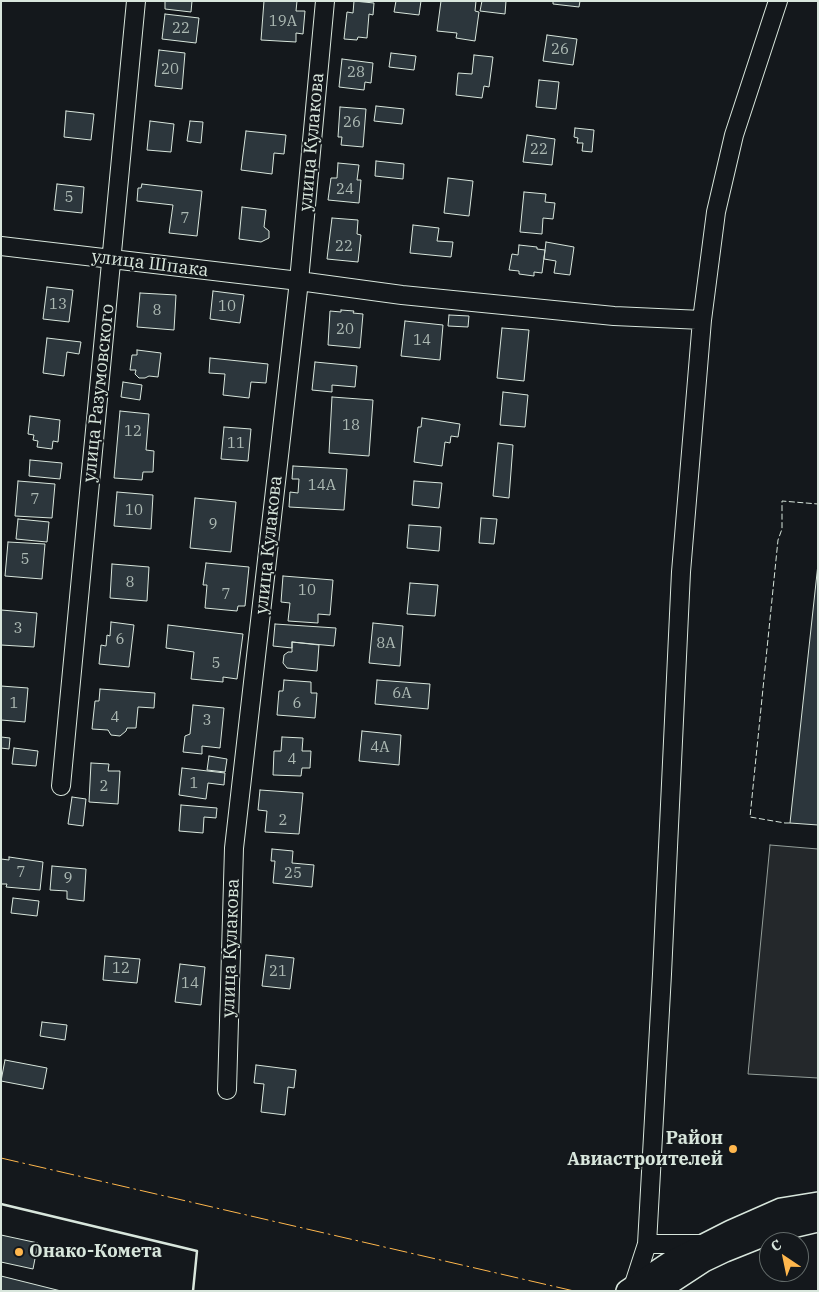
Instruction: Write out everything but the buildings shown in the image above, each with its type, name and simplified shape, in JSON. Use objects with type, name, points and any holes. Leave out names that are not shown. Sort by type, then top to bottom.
[{"type":"main road","points":[[630,1289],[672,1261],[705,1244],[781,1210],[818,1203]]},
{"type":"main road","points":[[658,1291],[704,1261],[725,1251],[775,1231],[818,1221]]},
{"type":"street","name":"улица Разумовского","points":[[61,786],[136,1]]},
{"type":"street","name":"улица Кулакова","points":[[227,1090],[234,848],[299,281],[325,1]]},
{"type":"street","points":[[630,1289],[648,1244],[681,572],[702,320],[716,212],[734,134],[778,1]]},
{"type":"street","name":"улица Шпака","points":[[1,246],[501,306],[614,316],[702,320]]},
{"type":"street","points":[[648,1244],[675,1246],[705,1244]]},
{"type":"shaded area","points":[[770,845],[818,849],[818,1078],[748,1074]]},
{"type":"fence","points":[[790,823],[750,817],[778,540],[782,529],[782,501],[818,504]]},
{"type":"wall","points":[[1,1204],[197,1251],[193,1291]]},
{"type":"power","points":[[1,1158],[574,1291]]},
{"type":"place","name":"Район Авиастроителей","points":[[733,1149]]},
{"type":"place","name":"Онако-Комета","points":[[19,1252]]}]
